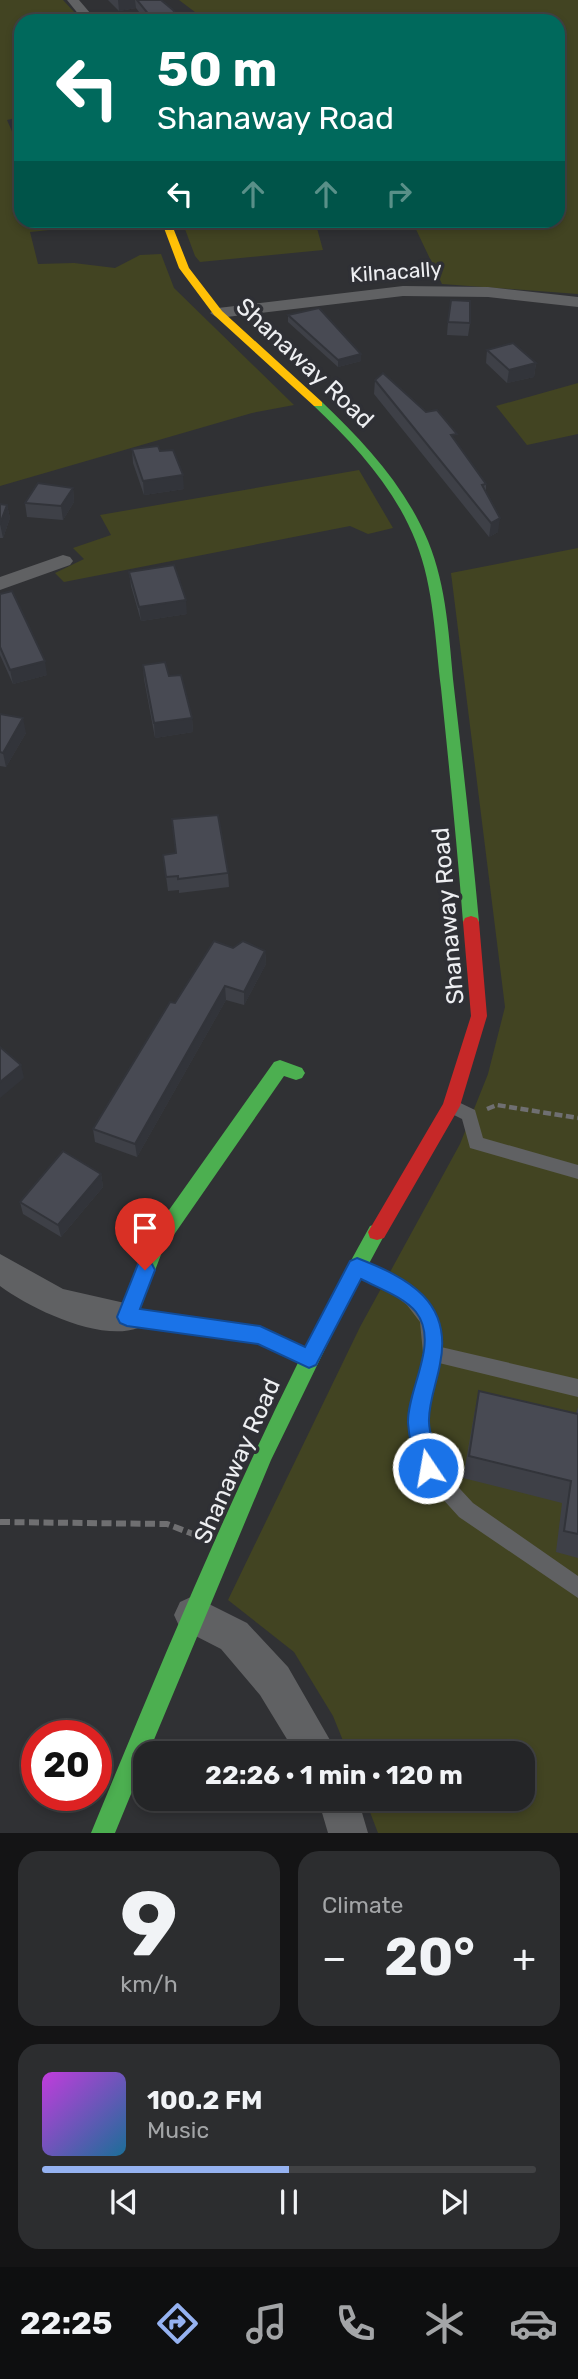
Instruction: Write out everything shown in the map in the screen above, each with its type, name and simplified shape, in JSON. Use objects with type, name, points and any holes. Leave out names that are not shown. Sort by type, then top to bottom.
[{"type":"street","points":[[73,0],[85,14]]},
{"type":"street","name":"Shanaway Road","points":[[103,1833],[193,1615],[309,1359],[357,1267],[451,1106],[479,1016],[461,802],[435,582],[415,526],[390,482],[358,441],[218,313],[184,268],[168,228]]},
{"type":"street","name":"Kilnacally","points":[[218,313],[403,291],[488,292],[578,302]]},
{"type":"street","points":[[0,584],[37,579],[63,561]]},
{"type":"street","points":[[127,1317],[154,1247],[280,1067],[296,1073]]},
{"type":"street","points":[[0,1268],[34,1293],[73,1310],[260,1335],[309,1359]]},
{"type":"street","points":[[193,1615],[234,1636],[274,1681],[310,1741]]},
{"type":"street","points":[[342,1811],[348,1833]]},
{"type":"lane","points":[[451,1106],[469,1115],[476,1143],[578,1172]]},
{"type":"lane","points":[[357,1267],[408,1294],[423,1306],[434,1329],[418,1422],[428,1468],[466,1510],[578,1588]]},
{"type":"lane","points":[[432,1353],[578,1388]]},
{"type":"path","points":[[469,1115],[497,1105],[578,1118]]},
{"type":"path","points":[[0,1522],[167,1524],[224,1545]]},
{"type":"green space","points":[[0,0],[63,0],[76,14],[14,14],[14,118],[7,120],[14,136],[14,228],[70,228],[30,232],[38,264],[74,263],[115,268],[140,255],[161,254],[174,288],[294,405],[252,413],[0,486]]},
{"type":"green space","points":[[179,0],[578,0],[578,294],[442,284],[415,228],[565,228],[565,14],[198,14]]},
{"type":"green space","points":[[185,228],[317,228],[323,250],[200,262]]},
{"type":"green space","points":[[578,383],[578,434],[527,445],[496,406]]},
{"type":"green space","points":[[359,470],[393,528],[368,534],[350,526],[64,582],[55,573],[84,559],[73,548],[111,535],[100,515]]},
{"type":"green space","points":[[578,548],[578,1833],[378,1833],[370,1811],[535,1811],[535,1741],[343,1741],[333,1716],[294,1652],[228,1600],[360,1327],[460,1144],[488,1074],[505,1007],[451,573]]},
{"type":"building","points":[[137,0],[161,0],[176,14],[148,14]]},
{"type":"building","points":[[451,300],[470,301],[470,323],[448,322]]},
{"type":"building","points":[[319,308],[361,354],[338,360],[288,315]]},
{"type":"building","points":[[513,343],[536,363],[509,370],[487,350]]},
{"type":"building","points":[[383,373],[426,412],[437,410],[457,434],[451,435],[486,484],[482,485],[500,518],[491,523],[375,380]]},
{"type":"building","points":[[158,446],[160,451],[173,450],[183,475],[143,481],[132,449]]},
{"type":"building","points":[[38,483],[73,488],[61,506],[25,503]]},
{"type":"building","points":[[0,504],[7,505],[0,524]]},
{"type":"building","points":[[174,565],[186,600],[139,607],[129,572]]},
{"type":"building","points":[[12,591],[45,661],[10,670],[0,647],[0,594]]},
{"type":"building","points":[[165,662],[169,676],[181,675],[192,718],[154,723],[143,665]]},
{"type":"building","points":[[0,714],[23,718],[3,753],[0,752]]},
{"type":"building","points":[[218,815],[228,873],[178,879],[178,876],[166,877],[163,855],[176,853],[172,819]]},
{"type":"building","points":[[214,941],[233,948],[243,941],[265,951],[244,992],[225,986],[135,1144],[93,1129],[170,1002],[175,1003]]},
{"type":"building","points":[[0,1047],[21,1065],[0,1082]]},
{"type":"building","points":[[63,1151],[101,1174],[58,1225],[20,1202]]},
{"type":"building","points":[[479,1391],[578,1414],[578,1534],[564,1531],[571,1481],[469,1456]]},
{"type":"traffic: fast","points":[[318,404],[346,431],[383,474],[414,524],[429,562],[441,623],[471,922]]},
{"type":"traffic: fast","points":[[222,1330],[127,1317],[154,1247],[280,1067],[296,1073]]},
{"type":"traffic: fast","points":[[103,1833],[264,1452],[337,1304],[377,1232]]},
{"type":"traffic: slow","points":[[168,228],[184,268],[218,313],[318,404]]},
{"type":"traffic: jam","points":[[377,1232],[451,1106],[479,1016],[471,922]]},
{"type":"traffic: jam","points":[[222,1330],[260,1335],[309,1359]]},
{"type":"route","points":[[145,1270],[127,1317],[260,1335],[309,1359],[357,1267],[408,1294],[423,1306],[434,1329],[418,1422],[428,1468]]}]
